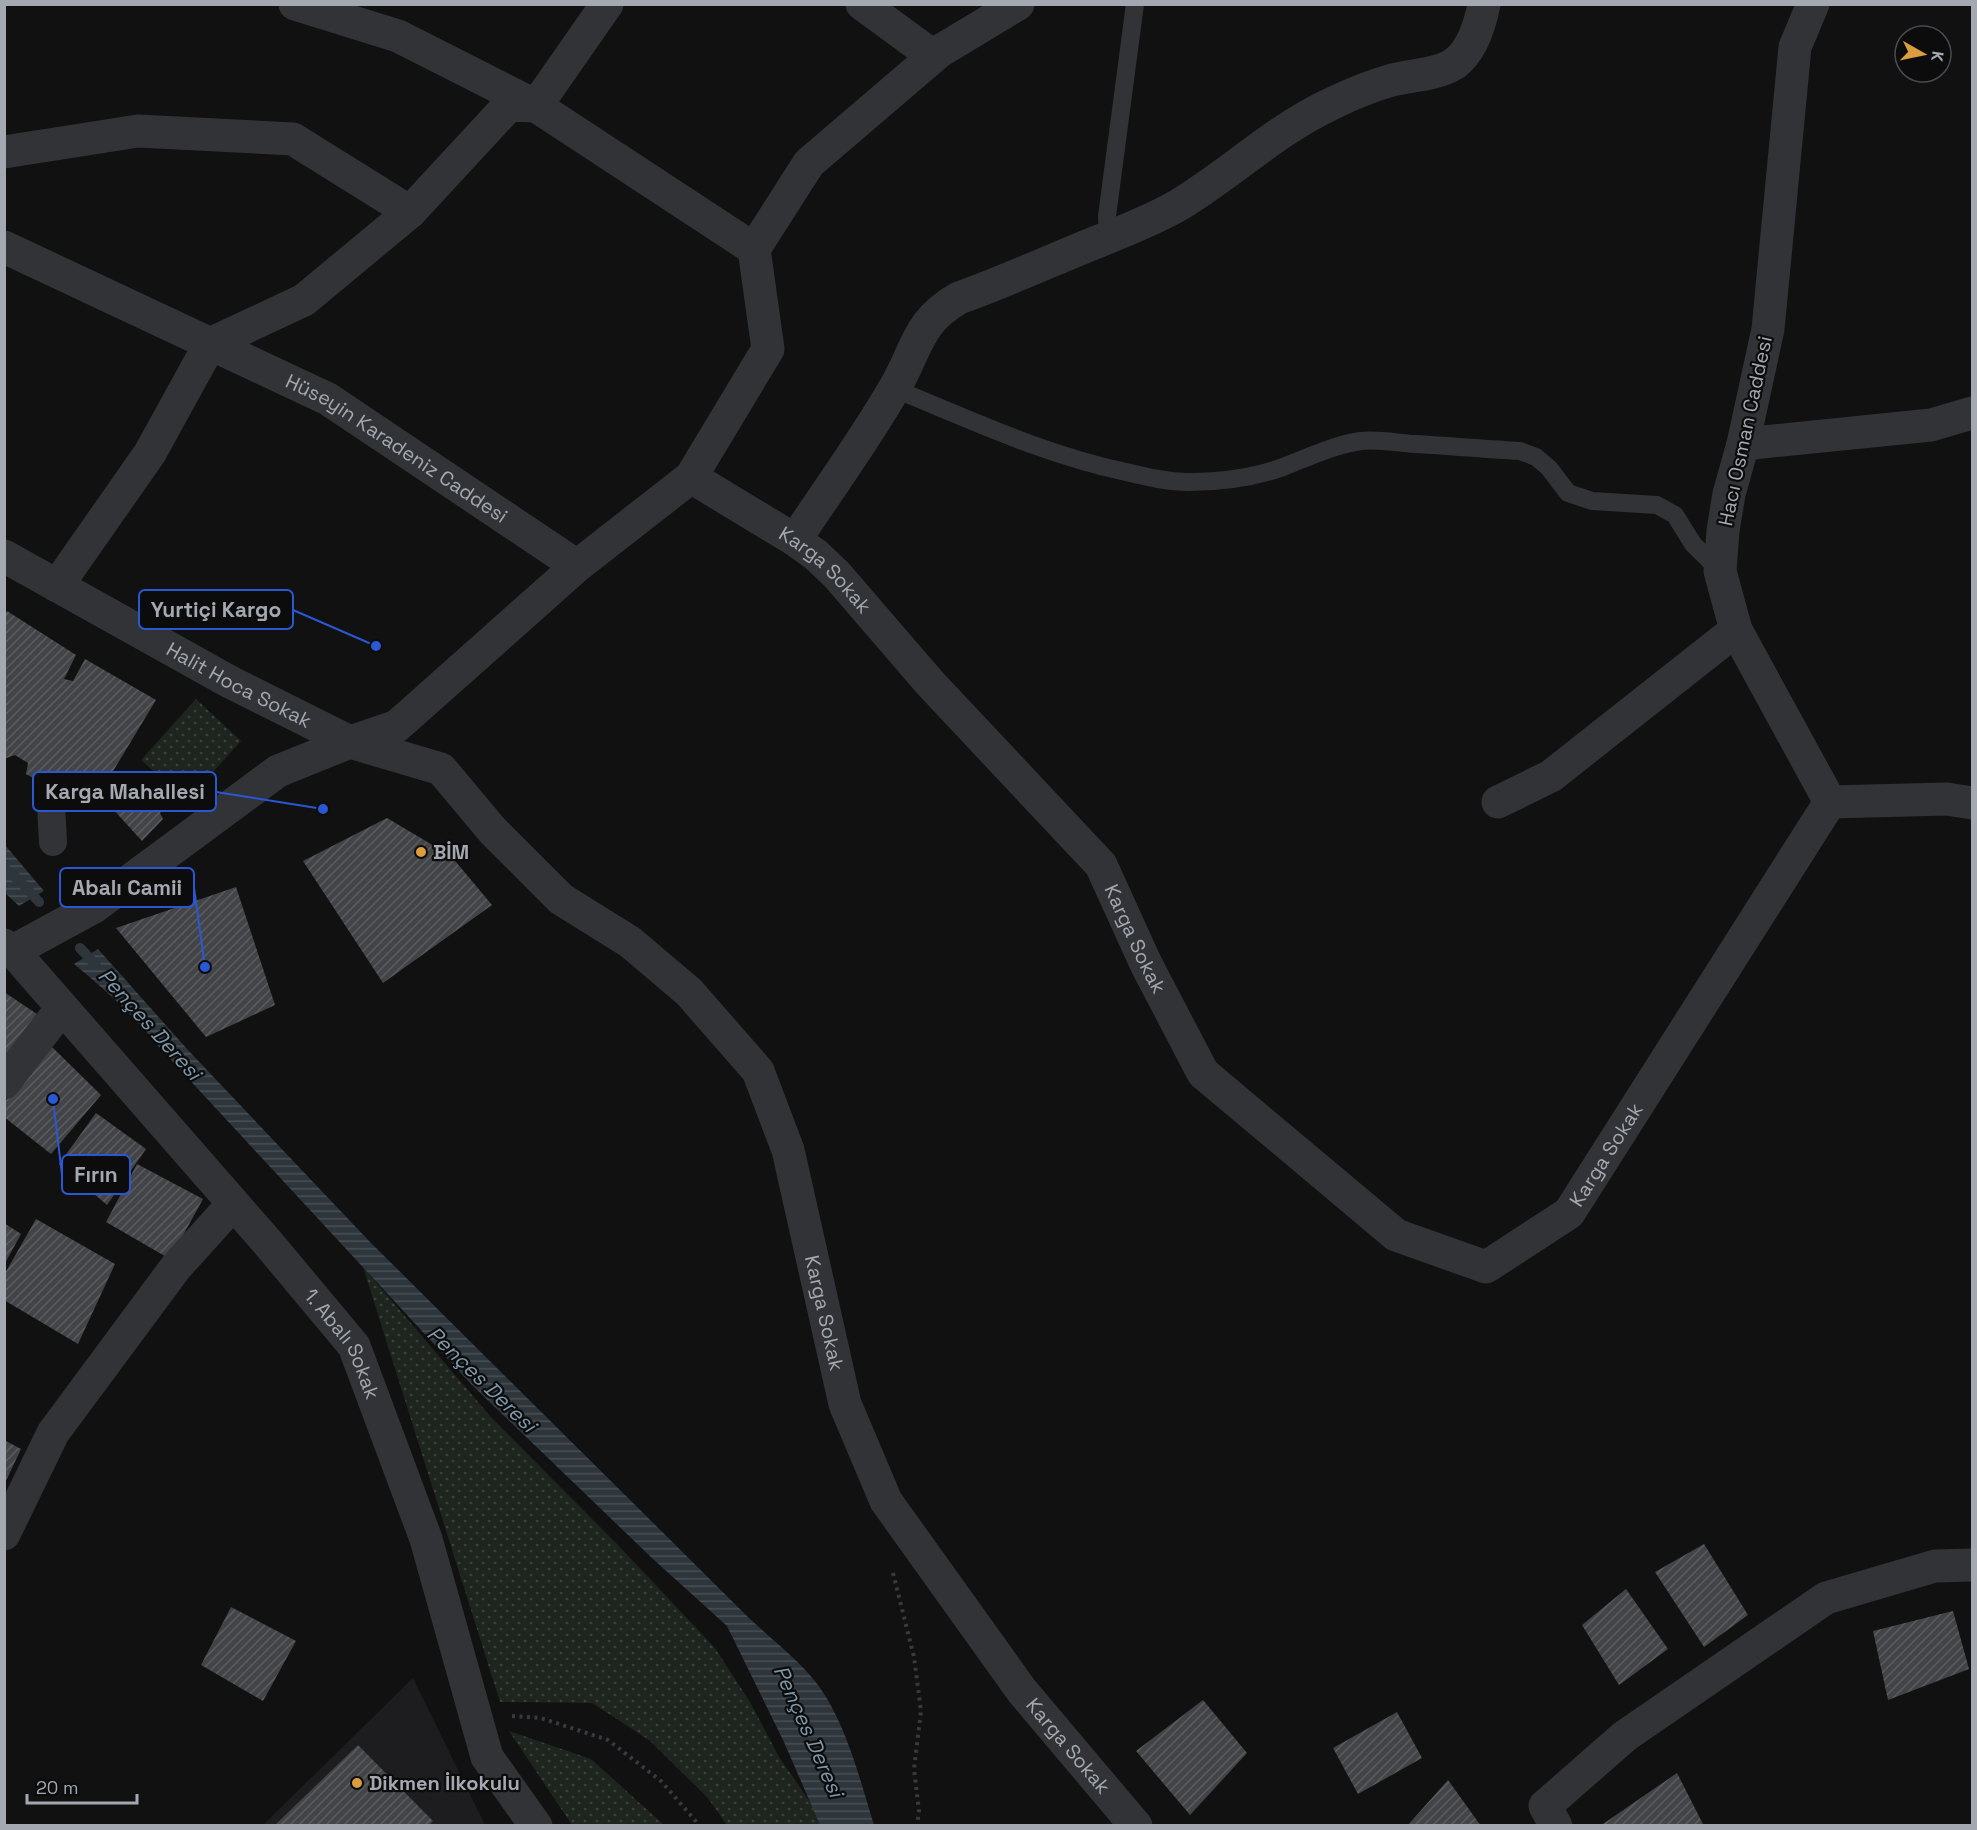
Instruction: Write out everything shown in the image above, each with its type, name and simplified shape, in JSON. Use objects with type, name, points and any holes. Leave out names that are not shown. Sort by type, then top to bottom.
[{"type":"street","points":[[296,4],[398,36],[536,106],[754,249]]},
{"type":"street","points":[[536,106],[607,4]]},
{"type":"street","points":[[862,4],[933,56]]},
{"type":"street","points":[[9,948],[94,907],[278,771],[397,726],[577,566],[691,477],[768,349],[754,249],[809,163],[933,56],[1018,4]]},
{"type":"street","points":[[795,540],[895,389],[913,354],[920,334],[932,317],[944,306],[1142,224],[1206,188],[1295,123],[1328,105],[1392,80],[1440,71],[1455,63],[1466,51],[1473,38],[1484,4]]},
{"type":"street","name":"Hacı Osman Caddesi","points":[[1813,4],[1795,47],[1768,329],[1743,444],[1729,494],[1720,571],[1736,630],[1830,802]]},
{"type":"street","points":[[57,586],[150,453],[210,344],[304,300],[410,212],[509,105],[536,106]]},
{"type":"street","points":[[4,152],[138,131],[293,139],[410,212]]},
{"type":"street","name":"Hüseyin Karadeniz Caddesi","points":[[4,247],[328,399],[577,566]]},
{"type":"street","points":[[1743,444],[1931,425],[1972,414]]},
{"type":"street","name":"Karga Sokak","points":[[691,477],[816,555],[837,575],[930,683],[1101,865],[1146,964],[1203,1073],[1396,1235],[1486,1267],[1569,1213],[1830,802]]},
{"type":"street","name":"Halit Hoca Sokak","points":[[4,556],[230,682],[350,742]]},
{"type":"street","points":[[1498,802],[1551,776],[1736,630]]},
{"type":"street","name":"Karga Sokak","points":[[350,742],[441,769],[493,831],[561,899],[630,942],[689,992],[758,1071],[788,1150],[845,1404],[886,1501],[1022,1691],[1136,1826]]},
{"type":"street","points":[[1830,802],[1947,799],[1972,803]]},
{"type":"street","points":[[51,805],[53,842]]},
{"type":"street","name":"1. Abalı Sokak","points":[[9,948],[233,1204],[354,1347],[426,1539],[487,1756],[536,1826]]},
{"type":"street","points":[[4,1083],[62,1008]]},
{"type":"street","points":[[4,1534],[53,1433],[176,1268],[233,1204]]},
{"type":"street","points":[[1556,1826],[1545,1806],[1625,1736],[1827,1598],[1935,1566],[1972,1565]]},
{"type":"lane","points":[[1108,237],[1107,216],[1135,4]]},
{"type":"lane","points":[[895,389],[1066,457],[1165,480],[1219,482],[1251,476],[1326,449],[1362,441],[1520,451],[1536,458],[1549,468],[1568,493],[1592,501],[1657,505],[1675,515],[1693,544],[1720,571]]},
{"type":"path","points":[[892,1570],[914,1657],[921,1711],[914,1769],[919,1811],[917,1826]]},
{"type":"path","points":[[475,1712],[541,1718],[608,1740],[661,1781],[700,1826]]},
{"type":"shaded area","points":[[196,699],[241,741],[187,801],[141,760]]},
{"type":"shaded area","points":[[363,1267],[490,1416],[617,1544],[715,1648],[750,1702],[779,1757],[826,1825],[727,1825],[707,1797],[649,1740],[592,1703],[500,1702]]},
{"type":"shaded area","points":[[413,1678],[485,1825],[262,1826]]},
{"type":"shaded area","points":[[509,1731],[591,1759],[664,1825],[572,1825]]},
{"type":"water","points":[[5,845],[44,891],[19,906],[5,893]]},
{"type":"water","points":[[98,949],[187,1049],[370,1242],[749,1618],[810,1675],[826,1697],[841,1727],[874,1825],[820,1825],[784,1742],[727,1626],[653,1559],[471,1384],[141,1026],[74,964]]},
{"type":"building","points":[[7,611],[76,655],[64,679],[73,681],[85,659],[156,700],[95,801],[88,795],[75,801],[26,774],[28,763],[15,755],[4,759],[4,615]]},
{"type":"building","points":[[146,773],[171,801],[160,813],[163,819],[142,841],[111,807]]},
{"type":"building","points":[[387,818],[451,856],[492,905],[383,983],[303,861]]},
{"type":"building","points":[[236,887],[275,1005],[206,1037],[116,928]]},
{"type":"building","points":[[4,992],[37,1014],[4,1059]]},
{"type":"building","points":[[51,1046],[101,1095],[51,1154],[4,1117],[4,1103]]},
{"type":"building","points":[[96,1113],[146,1149],[107,1205],[59,1164]]},
{"type":"building","points":[[137,1164],[203,1199],[170,1259],[106,1222]]},
{"type":"building","points":[[36,1219],[115,1264],[78,1344],[4,1300],[4,1275]]},
{"type":"building","points":[[4,1223],[21,1234],[4,1265]]},
{"type":"building","points":[[4,1440],[21,1449],[4,1485]]},
{"type":"building","points":[[1704,1544],[1748,1615],[1704,1647],[1655,1572]]},
{"type":"building","points":[[1626,1589],[1668,1649],[1619,1685],[1582,1625]]},
{"type":"building","points":[[231,1607],[296,1641],[263,1701],[201,1665]]},
{"type":"building","points":[[1953,1611],[1969,1669],[1888,1700],[1873,1631]]},
{"type":"building","points":[[1203,1700],[1247,1753],[1190,1815],[1136,1751]]},
{"type":"building","points":[[1397,1712],[1422,1758],[1358,1794],[1333,1748]]},
{"type":"building","name":"Dikmen İlkokulu","points":[[358,1745],[433,1821],[428,1826],[274,1826]]},
{"type":"building","points":[[1677,1773],[1703,1824],[1701,1826],[1600,1826]]},
{"type":"building","points":[[1448,1780],[1481,1826],[1407,1826]]},
{"type":"waterway","name":"Pençes Deresi","points":[[4,868],[19,880],[39,902]]},
{"type":"waterway","name":"Pençes Deresi","points":[[80,948],[96,965]]},
{"type":"place","name":"Yurtiçi Kargo","points":[[376,646]]},
{"type":"place","name":"Karga Mahallesi","points":[[323,809]]},
{"type":"place","name":"BİM","points":[[421,852]]},
{"type":"place","name":"Abalı Camii","points":[[205,967]]},
{"type":"place","name":"Fırın","points":[[53,1099]]},
{"type":"place","name":"Dikmen İlkokulu","points":[[357,1783]]}]
